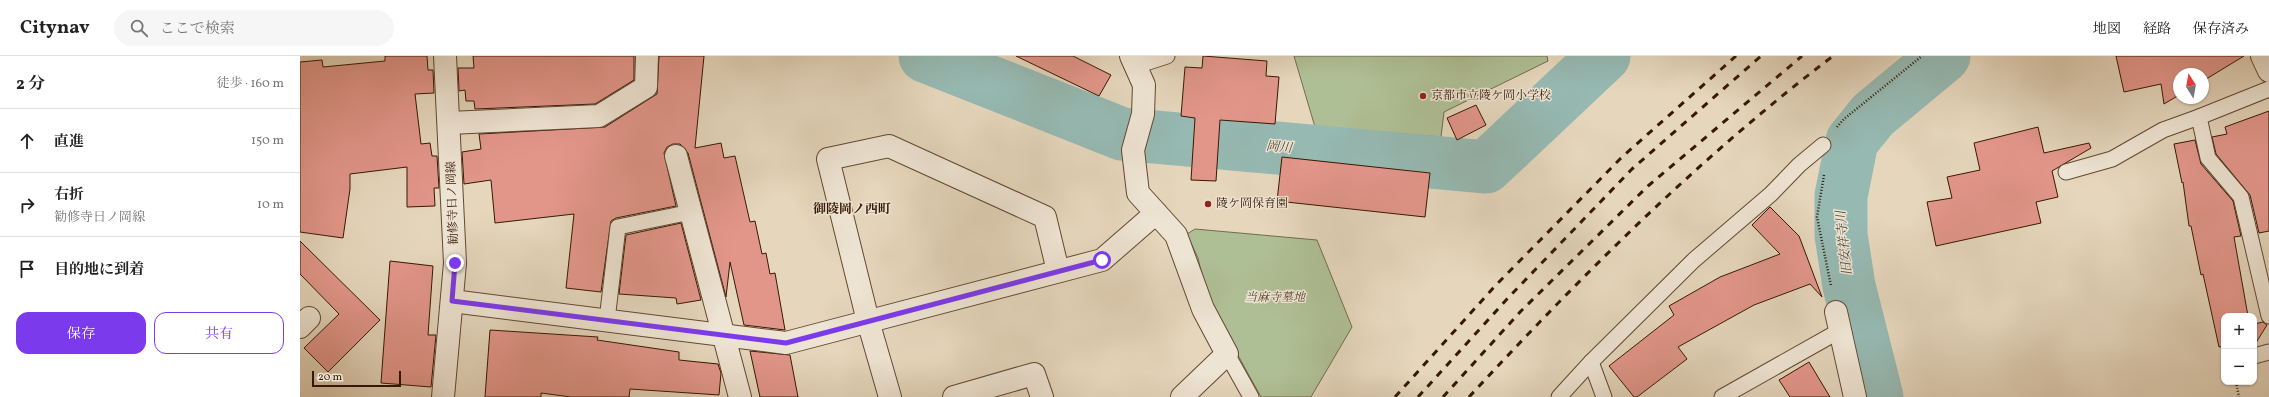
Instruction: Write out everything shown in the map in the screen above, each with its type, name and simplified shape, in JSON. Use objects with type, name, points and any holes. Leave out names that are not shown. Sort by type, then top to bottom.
[{"type":"street","name":"勧修寺日ノ岡線","points":[[442,397],[455,263],[445,56]]},
{"type":"street","points":[[449,123],[599,116],[646,87],[647,56]]},
{"type":"street","points":[[2262,56],[2269,72]]},
{"type":"street","points":[[1134,61],[1144,85],[1142,114],[1133,150],[1138,193],[1176,235],[1203,309],[1227,354],[1182,397]]},
{"type":"street","points":[[890,397],[868,321],[828,159],[889,146],[1045,217],[1058,271]]},
{"type":"street","points":[[676,156],[740,397]]},
{"type":"street","points":[[452,301],[786,343],[1102,260],[1156,213]]},
{"type":"street","points":[[1839,321],[1855,397]]},
{"type":"street","points":[[954,397],[1034,374],[1042,397]]},
{"type":"lane","points":[[1134,61],[1167,56]]},
{"type":"lane","points":[[2066,172],[2112,158],[2164,130],[2269,89]]},
{"type":"lane","points":[[2199,117],[2208,158],[2241,197],[2269,316]]},
{"type":"lane","points":[[1559,397],[1591,362],[1694,260],[1771,194],[1799,165],[1823,145]]},
{"type":"lane","points":[[607,320],[618,227],[691,212]]},
{"type":"lane","points":[[1722,397],[1839,321]]},
{"type":"lane","points":[[2257,355],[2269,352]]},
{"type":"lane","points":[[1227,354],[1251,397]]},
{"type":"lane","points":[[1591,362],[1604,397]]},
{"type":"path","points":[[1839,321],[1817,217],[1826,164],[1823,145],[1844,119],[1922,56]]},
{"type":"path","points":[[2237,385],[2239,397]]},
{"type":"green space","name":"京都市立陵ケ岡小学校","points":[[1294,56],[1547,56],[1548,61],[1444,112],[1441,137],[1315,127]]},
{"type":"green space","name":"当麻寺墓地","points":[[1195,229],[1317,240],[1352,327],[1311,397],[1261,397],[1208,301],[1198,258],[1187,234]]},
{"type":"building","points":[[385,56],[427,56],[428,70],[433,70],[434,93],[415,94],[421,144],[430,143],[432,156],[437,156],[439,188],[434,188],[435,206],[407,207],[407,167],[350,174],[350,189],[343,238],[300,232],[300,62],[322,60],[323,67],[385,61]]},
{"type":"building","points":[[473,56],[634,56],[634,80],[595,104],[475,109],[474,101],[466,101],[465,90],[459,91],[458,68],[474,68]]},
{"type":"building","points":[[659,56],[704,56],[695,148],[721,143],[724,158],[735,156],[750,222],[755,221],[762,254],[766,253],[770,274],[775,273],[785,330],[744,325],[730,262],[726,297],[688,153],[680,144],[673,144],[667,147],[664,153],[676,206],[616,218],[611,221],[601,292],[566,288],[574,214],[495,223],[491,180],[464,184],[462,152],[481,149],[479,134],[605,127],[657,94]]},
{"type":"building","points":[[1016,56],[1073,56],[1111,75],[1099,96]]},
{"type":"building","points":[[1203,56],[1267,61],[1266,76],[1279,77],[1275,124],[1220,120],[1216,181],[1191,180],[1195,118],[1181,116],[1185,67],[1202,68]]},
{"type":"building","points":[[2116,56],[2244,56],[2209,77],[2209,68],[2173,68],[2173,99],[2164,104],[2161,84],[2124,92]]},
{"type":"building","points":[[1476,105],[1486,125],[1457,140],[1447,118]]},
{"type":"building","points":[[2269,111],[2269,231],[2259,233],[2250,195],[2216,154],[2212,137],[2227,134],[2225,127]]},
{"type":"building","points":[[2038,127],[2044,153],[2089,143],[2091,148],[2052,171],[2058,197],[2036,202],[2041,223],[1936,246],[1927,202],[1952,198],[1947,177],[1980,170],[1974,143]]},
{"type":"building","points":[[2195,140],[2201,164],[2233,201],[2241,236],[2234,237],[2247,313],[2221,313],[2221,347],[2219,347],[2203,274],[2201,275],[2191,226],[2189,226],[2183,182],[2182,183],[2174,144]]},
{"type":"building","points":[[1282,157],[1430,173],[1425,217],[1277,201]]},
{"type":"building","points":[[1770,207],[1799,236],[1822,297],[1810,284],[1754,305],[1678,347],[1687,359],[1637,397],[1634,397],[1609,366],[1674,315],[1669,306],[1720,277],[1780,254],[1752,225]]},
{"type":"building","points":[[681,223],[701,300],[677,304],[676,298],[619,294],[626,235]]},
{"type":"building","points":[[300,241],[380,320],[328,372],[304,348],[339,314],[300,274]]},
{"type":"building","points":[[390,261],[433,266],[428,335],[436,335],[431,387],[381,383]]},
{"type":"building","points":[[2263,322],[2267,325],[2257,341],[2257,323]]},
{"type":"building","points":[[490,330],[598,337],[597,340],[679,352],[679,360],[718,364],[721,373],[719,395],[630,389],[629,397],[571,397],[541,393],[541,397],[485,397]]},
{"type":"building","points":[[750,351],[790,355],[798,397],[760,397]]},
{"type":"building","points":[[1809,362],[1830,397],[1790,397],[1779,380]]},
{"type":"waterway","name":"岡川","points":[[925,56],[1122,134],[1486,167],[1604,56]]},
{"type":"waterway","name":"旧安祥寺川","points":[[1877,397],[1849,286],[1841,235],[1841,196],[1852,141],[1873,115],[1944,56]]},
{"type":"railway","points":[[1395,397],[1495,286],[1622,157],[1736,56]]},
{"type":"railway","points":[[1418,397],[1508,298],[1632,169],[1761,56]]},
{"type":"railway","points":[[1443,397],[1521,311],[1648,186],[1802,56]]},
{"type":"railway","points":[[1469,397],[1555,306],[1689,176],[1736,135],[1833,56]]},
{"type":"place","name":"京都市立陵ケ岡小学校","points":[[1423,96]]},
{"type":"place","name":"陵ケ岡保育園","points":[[1208,204]]},
{"type":"district","name":"御陵岡ノ西町","points":[[852,210]]},
{"type":"route","points":[[455,263],[452,301],[786,343],[1102,260]]}]
